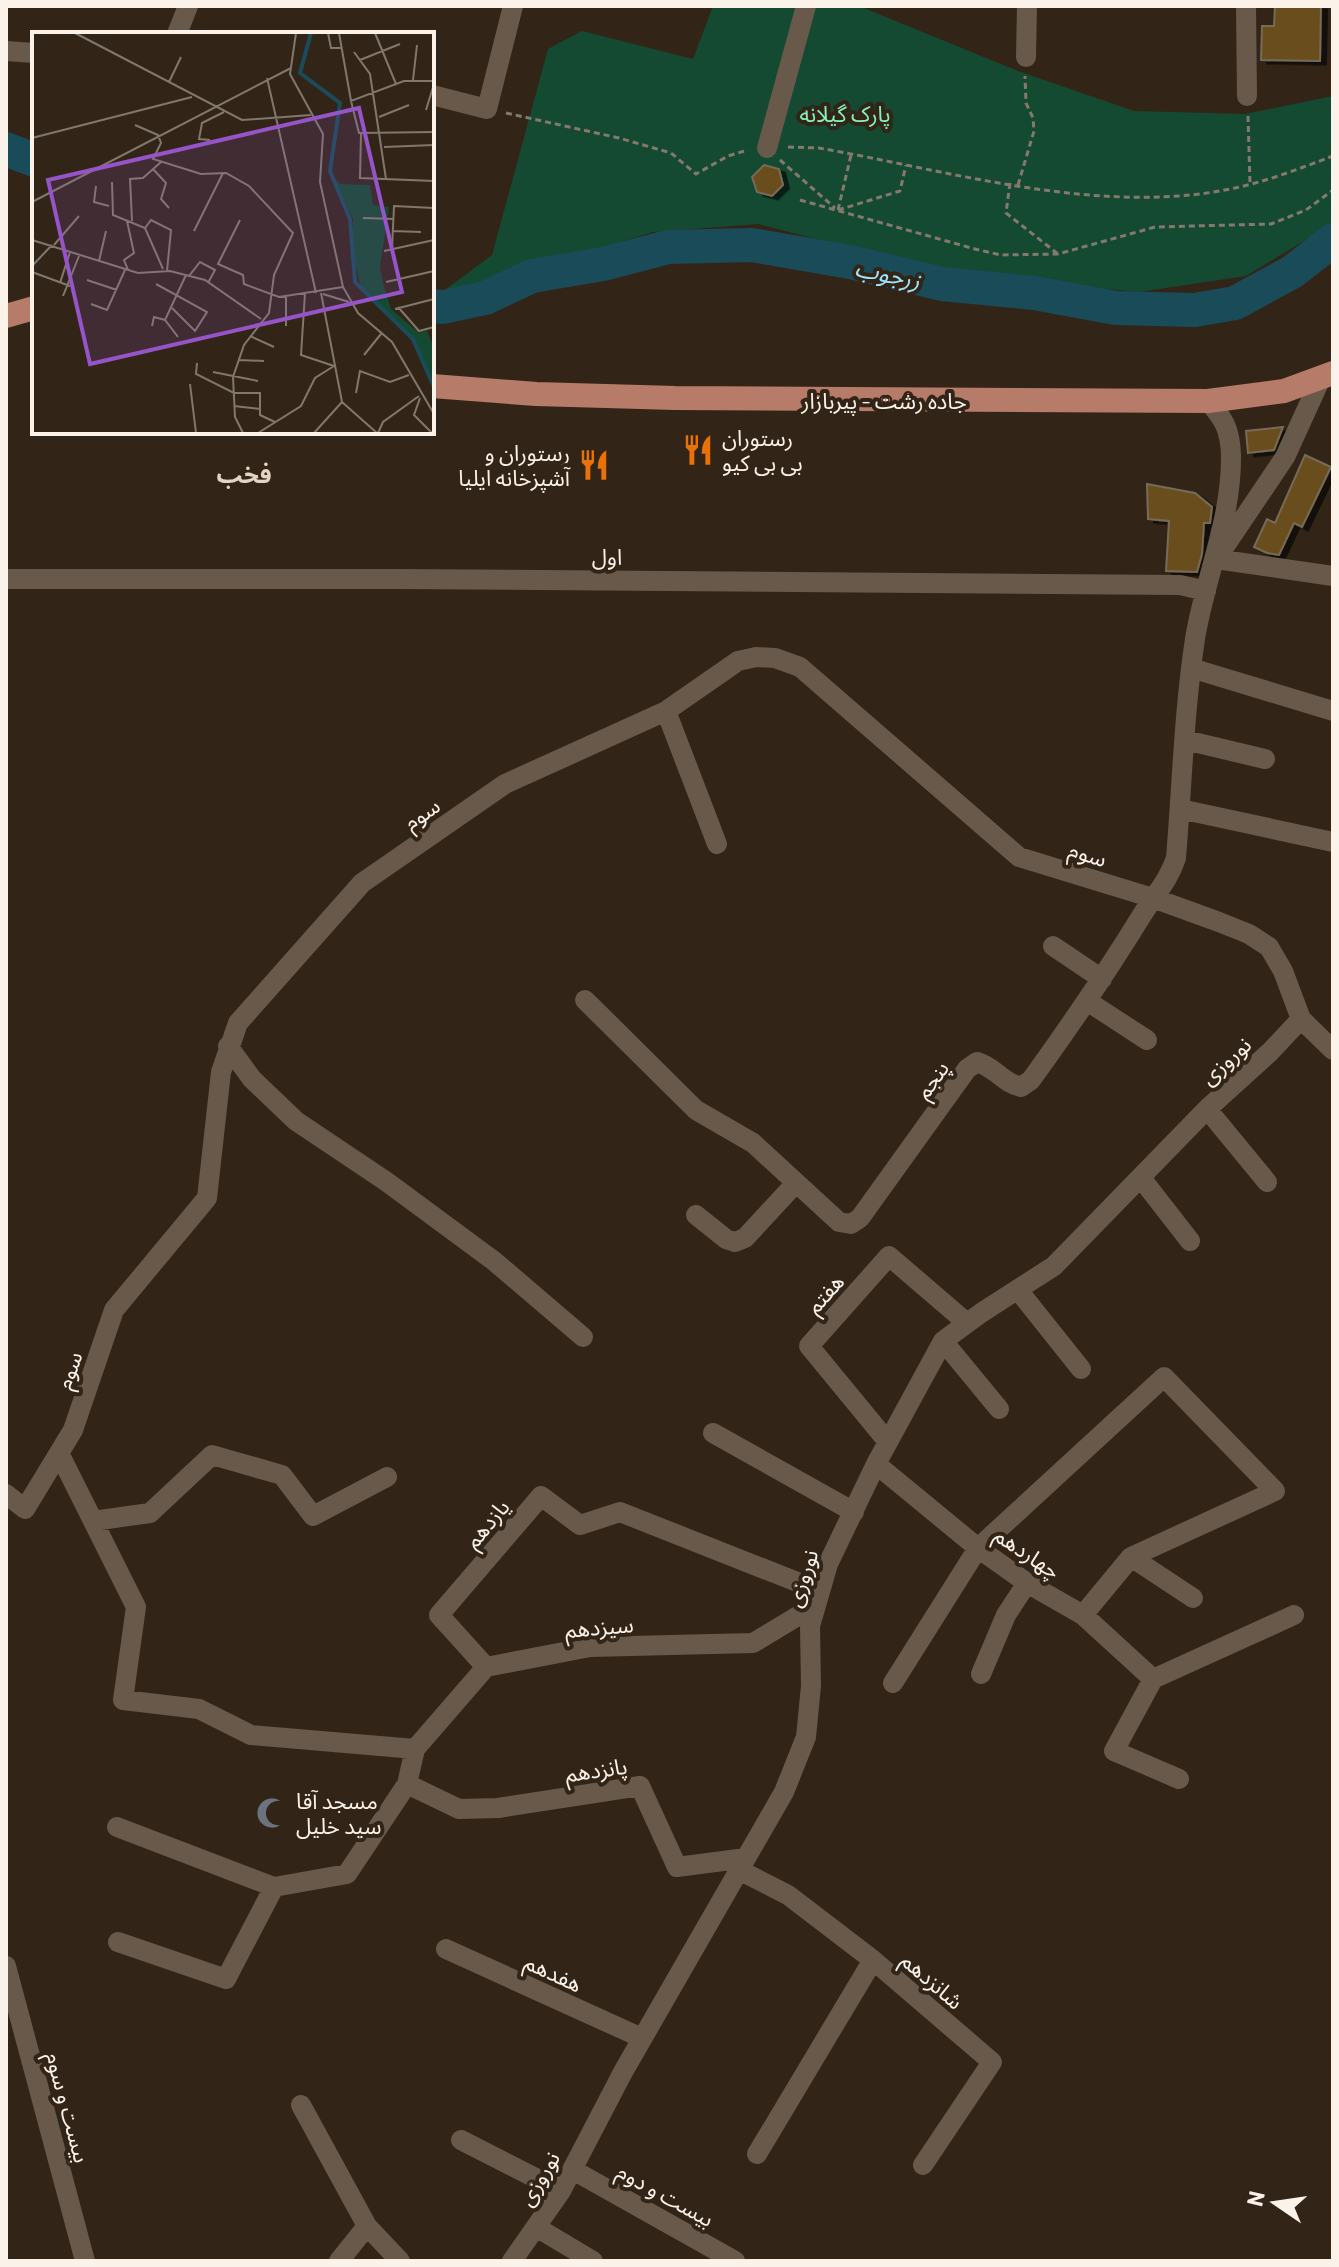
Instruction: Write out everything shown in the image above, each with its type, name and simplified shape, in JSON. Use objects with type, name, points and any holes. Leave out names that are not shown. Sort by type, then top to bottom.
[{"type":"main road","points":[[6,316],[32,309]]},
{"type":"main road","name":"جاده رشت - پیربازار","points":[[434,386],[536,394],[675,398],[1208,401],[1284,391],[1327,376]]},
{"type":"street","points":[[181,32],[188,6]]},
{"type":"street","points":[[434,96],[487,109],[513,6]]},
{"type":"street","points":[[767,148],[806,6]]},
{"type":"street","points":[[1026,57],[1027,6]]},
{"type":"street","points":[[1246,6],[1247,96]]},
{"type":"street","points":[[6,51],[32,53]]},
{"type":"street","points":[[1216,559],[1285,457],[1327,376]]},
{"type":"street","points":[[1153,898],[1169,879],[1176,858],[1195,637],[1228,499],[1231,454],[1227,423],[1208,401]]},
{"type":"street","points":[[1216,559],[1333,576]]},
{"type":"street","name":"اول","points":[[6,579],[1180,585],[1206,591]]},
{"type":"street","name":"سوم","points":[[6,1494],[25,1509],[73,1430],[114,1310],[207,1198],[221,1072],[238,1023],[362,883],[505,784],[666,711],[738,661],[756,657],[775,658],[800,667],[1019,857],[1153,898],[1249,934],[1269,947],[1283,971],[1301,1019]]},
{"type":"street","points":[[1191,668],[1333,711]]},
{"type":"street","points":[[666,711],[717,844]]},
{"type":"street","points":[[1185,740],[1265,759]]},
{"type":"street","points":[[1180,809],[1333,842]]},
{"type":"street","name":"پنجم","points":[[795,1184],[839,1222],[851,1224],[860,1218],[967,1069],[977,1062],[987,1065],[1011,1085],[1021,1087],[1031,1080],[1102,979],[1153,898]]},
{"type":"street","points":[[1053,946],[1102,979]]},
{"type":"street","points":[[585,1000],[696,1110],[753,1143],[795,1184],[745,1238],[735,1242],[726,1239],[696,1215]]},
{"type":"street","points":[[1087,1001],[1147,1040]]},
{"type":"street","points":[[1301,1019],[1333,1050]]},
{"type":"street","name":"نوروزی","points":[[512,2261],[561,2191],[642,2038],[784,1792],[806,1737],[811,1686],[810,1626],[828,1564],[876,1464],[943,1341],[1054,1266],[1207,1109],[1301,1019]]},
{"type":"street","points":[[228,1046],[252,1079],[296,1121],[387,1182],[494,1261],[583,1337]]},
{"type":"street","points":[[1207,1109],[1267,1182]]},
{"type":"street","points":[[1141,1178],[1190,1241]]},
{"type":"street","name":"هفتم","points":[[888,1442],[809,1346],[889,1256],[967,1323]]},
{"type":"street","points":[[1018,1290],[1081,1369]]},
{"type":"street","points":[[943,1341],[999,1409]]},
{"type":"street","points":[[893,1683],[978,1548],[1164,1377],[1275,1491],[1131,1557],[1083,1615]]},
{"type":"street","points":[[713,1433],[854,1512]]},
{"type":"street","points":[[59,1453],[136,1607],[123,1700],[199,1709],[251,1735],[415,1749]]},
{"type":"street","points":[[93,1521],[150,1513],[212,1455],[282,1475],[313,1516],[387,1477]]},
{"type":"street","name":"چهاردهم","points":[[876,1464],[978,1548],[1027,1583],[1083,1615],[1153,1679]]},
{"type":"street","name":"یازدهم","points":[[486,1667],[439,1615],[541,1496],[580,1525],[620,1512],[818,1598]]},
{"type":"street","points":[[1131,1557],[1193,1598]]},
{"type":"street","points":[[981,1674],[1006,1615],[1027,1583]]},
{"type":"street","name":"سیزدهم","points":[[486,1667],[590,1647],[753,1643],[818,1598]]},
{"type":"street","points":[[1179,1779],[1114,1751],[1153,1679],[1294,1615]]},
{"type":"street","points":[[117,1827],[274,1887],[347,1874],[407,1784],[415,1749],[486,1667]]},
{"type":"street","name":"پانزدهم","points":[[407,1784],[459,1809],[498,1808],[640,1786],[677,1867],[743,1864]]},
{"type":"street","name":"شانزدهم","points":[[743,1864],[873,1960],[992,2062],[923,2165]]},
{"type":"street","points":[[118,1942],[226,1979],[274,1887]]},
{"type":"street","name":"هفدهم","points":[[446,1949],[642,2038]]},
{"type":"street","points":[[757,2154],[873,1960]]},
{"type":"street","name":"بیست و سوم","points":[[6,1966],[85,2261]]},
{"type":"street","points":[[301,2105],[367,2226],[400,2261]]},
{"type":"street","points":[[461,2140],[561,2191]]},
{"type":"street","name":"بیست و دوم","points":[[573,2170],[735,2261]]},
{"type":"street","points":[[339,2261],[367,2226]]},
{"type":"street","points":[[536,2227],[593,2261]]},
{"type":"path","points":[[1018,185],[1034,131],[1033,118],[1026,103],[1026,57]]},
{"type":"path","points":[[1247,96],[1250,184]]},
{"type":"path","points":[[487,109],[619,138],[671,153],[696,174],[728,156],[797,146],[1092,196],[1162,197],[1250,184],[1333,156]]},
{"type":"path","points":[[767,148],[838,210]]},
{"type":"path","points":[[838,210],[851,154]]},
{"type":"path","points":[[838,210],[900,191],[906,164]]},
{"type":"path","points":[[1010,183],[1006,213],[1058,254]]},
{"type":"path","points":[[800,200],[1001,255],[1058,254],[1155,227],[1271,224],[1306,210],[1333,190]]},
{"type":"green space","name":"پارک گیلانه","points":[[713,6],[859,6],[1018,71],[1134,111],[1245,114],[1333,96],[1333,223],[1246,276],[1139,292],[957,275],[758,224],[653,232],[501,278],[445,290],[492,255],[548,49],[582,31],[693,59]]},
{"type":"building","points":[[1275,6],[1321,6],[1320,61],[1261,60],[1262,26],[1274,26]]},
{"type":"building","points":[[764,165],[779,169],[783,185],[772,196],[757,192],[752,177]]},
{"type":"building","points":[[1283,427],[1274,450],[1248,453],[1246,431]]},
{"type":"building","points":[[1305,455],[1331,467],[1302,527],[1294,523],[1279,555],[1254,547],[1267,519],[1275,523]]},
{"type":"building","points":[[1147,484],[1195,493],[1212,507],[1210,523],[1204,523],[1202,554],[1197,572],[1166,571],[1169,521],[1148,519]]},
{"type":"waterway","name":"زرجوب","points":[[6,149],[32,159]]},
{"type":"waterway","name":"زرجوب","points":[[434,306],[485,298],[532,276],[603,264],[668,247],[752,245],[850,262],[942,284],[1034,293],[1116,308],[1195,310],[1235,303],[1292,272],[1333,240]]},
{"type":"place","name":"رستوران بی بی کیو","points":[[698,450]]},
{"type":"place","name":"رستوران و آشپزخانه ایلیا","points":[[594,465]]},
{"type":"place","name":"مسجد آقا سید خلیل","points":[[272,1813]]},
{"type":"district","name":"فخب","points":[[244,473]]}]
